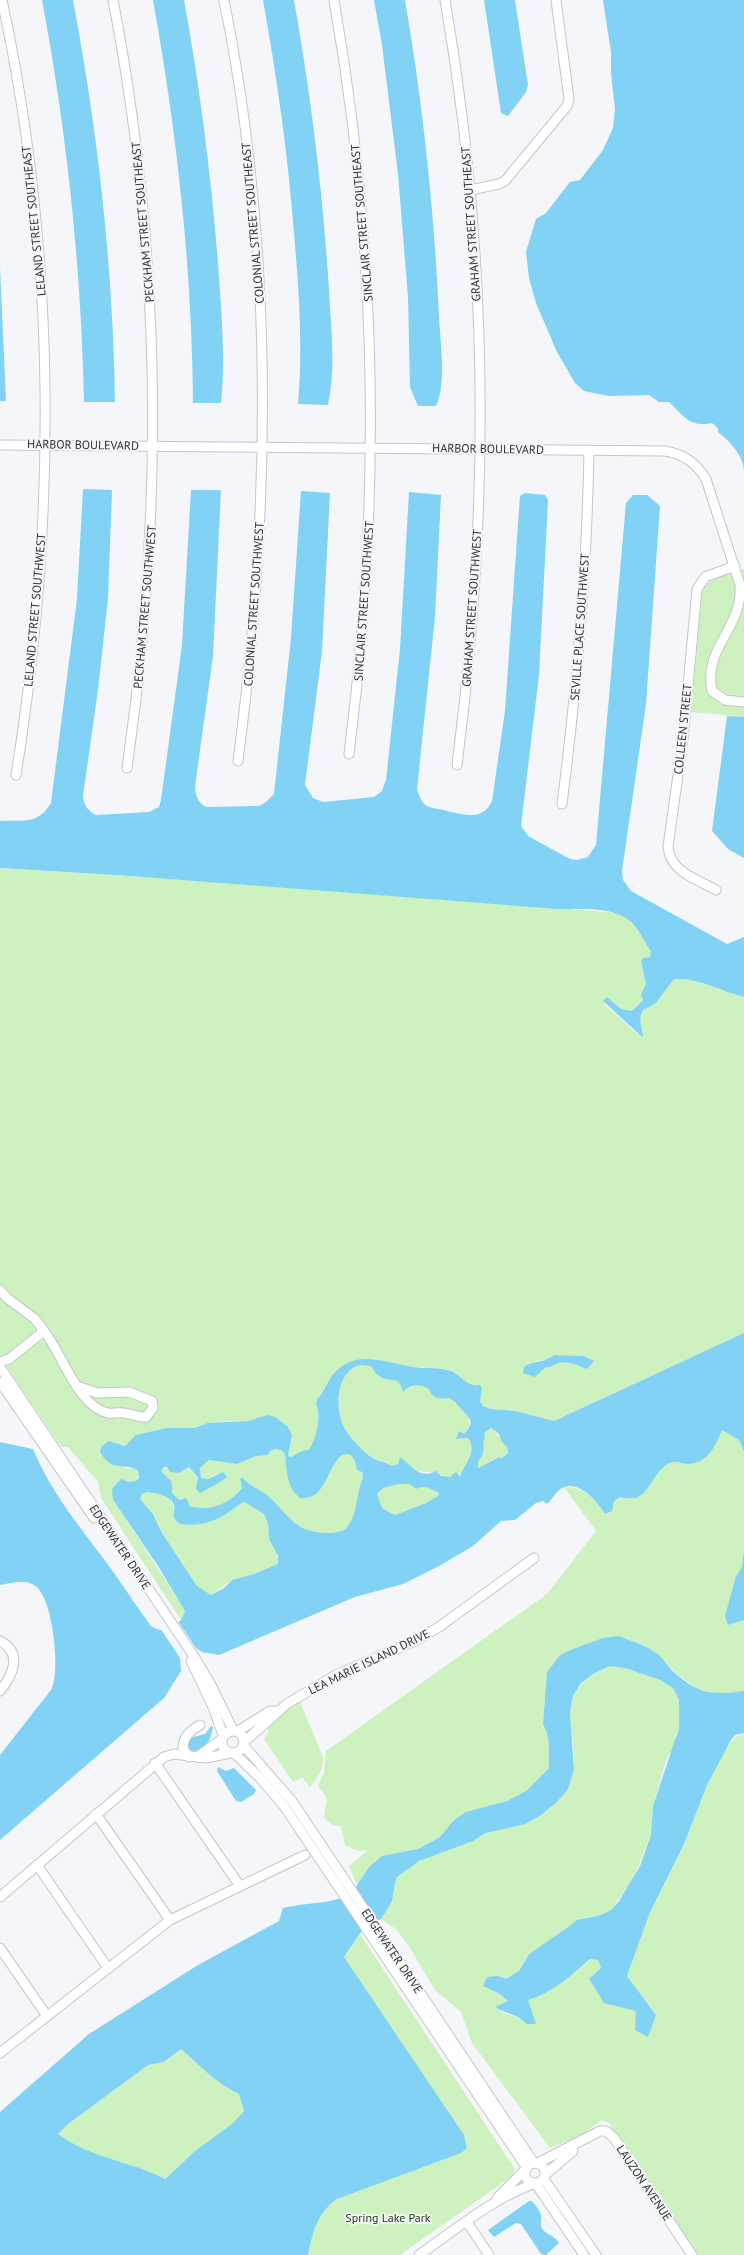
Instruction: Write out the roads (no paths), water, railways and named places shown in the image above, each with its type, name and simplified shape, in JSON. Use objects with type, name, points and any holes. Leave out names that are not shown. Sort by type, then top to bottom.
[{"type":"street","name":"LELAND STREET SOUTHEAST","points":[[2,0],[21,108],[35,217],[43,335],[45,445]]},
{"type":"street","name":"PECKHAM STREET SOUTHEAST","points":[[113,0],[130,101],[144,216],[152,330],[154,446]]},
{"type":"street","name":"COLONIAL STREET SOUTHEAST","points":[[224,0],[244,125],[256,237],[261,325],[263,447]]},
{"type":"street","name":"SINCLAIR STREET SOUTHEAST","points":[[334,0],[351,111],[364,237],[370,330],[372,448]]},
{"type":"street","name":"GRAHAM STREET SOUTHEAST","points":[[445,0],[460,100],[470,190],[478,317],[480,449]]},
{"type":"street","points":[[470,190],[505,181],[567,106],[569,99],[556,0]]},
{"type":"street","name":"HARBOR BOULEVARD","points":[[0,445],[665,451],[679,454],[691,461],[706,479],[740,585],[739,608],[734,622],[718,648],[710,677],[712,691],[725,700],[744,702]]},
{"type":"street","name":"LELAND STREET SOUTHWEST","points":[[16,775],[27,700],[37,609],[43,518],[45,445]]},
{"type":"street","name":"PECKHAM STREET SOUTHWEST","points":[[127,768],[146,609],[152,523],[154,446]]},
{"type":"street","name":"COLONIAL STREET SOUTHWEST","points":[[238,761],[256,600],[263,447]]},
{"type":"street","name":"SINCLAIR STREET SOUTHWEST","points":[[349,754],[364,617],[372,448]]},
{"type":"street","name":"GRAHAM STREET SOUTHWEST","points":[[458,766],[474,599],[480,449]]},
{"type":"street","name":"SEVILLE PLACE SOUTHWEST","points":[[562,804],[581,634],[587,542],[589,450]]},
{"type":"street","name":"COLLEEN STREET","points":[[716,890],[676,866],[669,854],[668,847],[684,730],[697,589],[705,577],[735,566]]},
{"type":"street","points":[[0,1290],[7,1298],[35,1319],[54,1343],[77,1386],[85,1399],[100,1410],[108,1413],[122,1412],[137,1417],[146,1417],[153,1408],[152,1401],[129,1392],[98,1393],[77,1386]]},
{"type":"street","points":[[6,1358],[44,1331]]},
{"type":"street","name":"EDGEWATER DRIVE","points":[[0,1367],[210,1683],[244,1744],[292,1801],[346,1890],[444,2028],[531,2166]]},
{"type":"street","name":"EDGEWATER DRIVE","points":[[0,1382],[165,1617]]},
{"type":"street","points":[[98,1393],[100,1410]]},
{"type":"street","name":"LEA MARIE ISLAND DRIVE","points":[[193,1757],[222,1737],[270,1711],[276,1711],[338,1674],[415,1641],[439,1627],[534,1558]]},
{"type":"street","points":[[0,1641],[12,1653],[14,1667],[9,1680],[0,1691]]},
{"type":"street","name":"EDGEWATER DRIVE","points":[[194,1660],[213,1707],[222,1737],[223,1748],[232,1753],[275,1794],[346,1890]]},
{"type":"street","name":"LEA MARIE ISLAND DRIVE","points":[[232,1753],[274,1716],[276,1711]]},
{"type":"street","points":[[193,1757],[183,1749],[184,1740],[190,1732],[200,1725]]},
{"type":"street","points":[[0,1898],[155,1762],[174,1754],[206,1758],[232,1753]]},
{"type":"street","points":[[155,1762],[240,1886]]},
{"type":"street","points":[[96,1814],[170,1920]]},
{"type":"street","points":[[0,2053],[170,1920],[305,1855]]},
{"type":"street","points":[[37,1865],[108,1968]]},
{"type":"street","name":"EDGEWATER DRIVE","points":[[372,1929],[402,1981],[531,2166]]},
{"type":"street","points":[[0,1948],[47,2016]]},
{"type":"street","points":[[402,1981],[406,1981],[411,1986],[438,2026],[444,2028]]},
{"type":"street","name":"LAUZON AVENUE","points":[[482,2211],[531,2166],[604,2130],[609,2132],[692,2255]]},
{"type":"street","name":"LAUZON AVENUE","points":[[482,2211],[516,2191],[540,2180],[587,2140]]},
{"type":"street","points":[[584,2255],[540,2180],[544,2168],[531,2166],[526,2179],[540,2180],[596,2255]]},
{"type":"street","points":[[419,2255],[482,2211]]},
{"type":"street","points":[[467,2222],[489,2255]]},
{"type":"water","points":[[42,0],[73,0],[90,100],[103,200],[114,351],[115,402],[84,402],[80,301],[71,200],[59,100]]},
{"type":"water","points":[[153,0],[184,0],[190,33],[204,131],[218,263],[223,351],[221,403],[193,403],[190,302],[182,201],[162,50]]},
{"type":"water","points":[[263,0],[294,0],[300,36],[316,145],[326,254],[332,348],[332,377],[328,405],[298,404],[300,318],[292,204],[282,116]]},
{"type":"water","points":[[374,0],[405,0],[411,39],[427,158],[437,276],[442,374],[436,406],[418,406],[410,387],[408,297],[398,174],[382,45]]},
{"type":"water","points":[[484,0],[515,0],[528,85],[526,92],[508,116],[501,113]]},
{"type":"water","points":[[603,0],[744,0],[744,470],[738,453],[712,423],[698,424],[688,420],[669,402],[659,402],[649,395],[609,396],[584,391],[575,383],[557,352],[536,303],[529,278],[526,252],[536,219],[546,213],[570,182],[580,180],[603,150],[613,128],[615,109],[611,52]]},
{"type":"water","points":[[0,267],[6,401],[0,401]]},
{"type":"water","points":[[83,489],[112,490],[108,598],[98,690],[83,796],[87,808],[96,815],[149,812],[159,807],[182,645],[191,490],[221,490],[213,656],[195,786],[196,796],[199,801],[206,807],[259,806],[274,794],[291,638],[301,491],[330,493],[322,651],[305,785],[313,798],[323,802],[374,797],[382,791],[386,780],[400,649],[409,492],[441,495],[435,617],[417,789],[422,801],[429,807],[467,815],[484,812],[492,801],[505,711],[520,496],[525,493],[545,495],[548,500],[539,675],[521,826],[528,836],[570,859],[577,860],[588,857],[596,845],[626,503],[633,495],[647,495],[660,506],[646,704],[622,871],[623,880],[631,891],[727,944],[744,937],[744,997],[700,982],[674,979],[655,1004],[643,1010],[641,1021],[643,1037],[641,1036],[603,1001],[607,997],[621,1009],[632,1011],[643,1000],[641,994],[646,984],[641,961],[643,958],[650,957],[651,951],[634,925],[618,914],[608,911],[558,909],[117,875],[0,868],[0,821],[23,821],[35,818],[41,815],[51,803],[77,599]]},
{"type":"water","points":[[727,716],[744,717],[744,858],[728,849],[712,831]]},
{"type":"water","points":[[744,1333],[744,1451],[739,1440],[722,1430],[717,1442],[706,1457],[696,1463],[669,1463],[660,1471],[642,1494],[630,1499],[620,1497],[614,1502],[612,1511],[605,1514],[598,1504],[582,1490],[570,1486],[564,1487],[547,1504],[543,1501],[536,1503],[515,1520],[501,1521],[473,1546],[403,1584],[355,1597],[219,1655],[202,1652],[196,1648],[180,1658],[181,1671],[164,1698],[0,1840],[0,1755],[51,1690],[54,1681],[55,1652],[50,1618],[41,1592],[34,1585],[26,1582],[0,1585],[0,1442],[33,1449],[48,1480],[76,1522],[151,1626],[163,1630],[170,1628],[181,1620],[185,1611],[158,1566],[113,1500],[112,1489],[121,1479],[128,1482],[136,1481],[139,1478],[138,1471],[133,1468],[113,1465],[104,1458],[100,1451],[102,1446],[109,1441],[125,1446],[136,1435],[167,1428],[195,1428],[208,1423],[248,1421],[267,1415],[275,1417],[288,1427],[292,1435],[288,1456],[291,1457],[302,1451],[309,1450],[312,1445],[318,1421],[317,1399],[333,1374],[345,1364],[363,1359],[451,1371],[472,1385],[480,1385],[482,1389],[480,1402],[483,1406],[491,1409],[515,1411],[554,1421]],"holes":[[[360,1365],[371,1366],[379,1376],[397,1381],[403,1392],[415,1385],[422,1386],[429,1389],[434,1397],[449,1398],[456,1403],[468,1416],[471,1423],[464,1434],[459,1431],[456,1439],[468,1438],[472,1448],[460,1477],[456,1472],[450,1477],[441,1476],[436,1471],[424,1474],[400,1457],[398,1464],[394,1466],[367,1454],[345,1429],[339,1412],[339,1392],[346,1375]],[[491,1428],[499,1434],[502,1442],[507,1447],[508,1453],[501,1459],[499,1457],[478,1468],[484,1451],[484,1433]],[[275,1449],[281,1450],[285,1454],[287,1472],[292,1489],[300,1498],[309,1498],[315,1494],[342,1455],[350,1454],[355,1460],[357,1470],[362,1472],[363,1478],[354,1515],[344,1530],[333,1533],[307,1530],[293,1522],[268,1496],[243,1478],[240,1478],[242,1488],[225,1502],[205,1508],[190,1506],[186,1498],[180,1500],[174,1495],[171,1481],[161,1471],[164,1467],[167,1467],[170,1472],[179,1473],[189,1467],[198,1478],[196,1489],[200,1493],[227,1477],[223,1472],[208,1479],[201,1478],[200,1468],[209,1460],[237,1464],[256,1456],[268,1455],[270,1451]],[[399,1484],[410,1484],[416,1489],[428,1488],[439,1493],[438,1496],[426,1503],[395,1515],[382,1508],[377,1494],[383,1488]],[[147,1492],[166,1497],[174,1505],[174,1517],[181,1524],[187,1525],[200,1524],[217,1519],[244,1502],[264,1514],[268,1524],[269,1539],[278,1556],[278,1564],[254,1574],[232,1580],[224,1588],[211,1595],[197,1586],[162,1533],[153,1514],[140,1499],[142,1494]]]},
{"type":"water","points":[[554,1355],[584,1356],[594,1361],[587,1369],[562,1362],[546,1367],[535,1377],[523,1373],[524,1367]]},
{"type":"water","points":[[744,1550],[744,1620],[728,1625],[725,1616],[736,1576],[742,1567]]},
{"type":"water","points":[[619,1636],[641,1644],[660,1656],[676,1674],[700,1690],[716,1693],[744,1691],[744,1733],[735,1735],[731,1740],[707,1785],[684,1844],[650,1912],[627,1976],[656,2015],[648,2037],[635,2030],[636,2011],[604,2003],[589,1979],[601,1968],[598,1960],[590,1959],[554,1988],[528,2000],[536,2024],[526,2024],[520,2018],[495,2007],[508,2001],[500,1994],[483,1986],[487,1977],[498,1976],[506,1979],[519,1971],[529,1954],[577,1920],[601,1915],[611,1910],[619,1901],[640,1866],[651,1835],[653,1806],[679,1728],[679,1700],[673,1688],[660,1680],[625,1668],[610,1666],[595,1673],[581,1683],[573,1696],[570,1712],[574,1770],[568,1789],[556,1803],[540,1816],[525,1824],[486,1833],[473,1841],[419,1861],[397,1877],[392,1902],[381,1919],[361,1932],[344,1957],[464,2135],[467,2148],[461,2153],[337,2199],[330,2204],[320,2217],[314,2231],[308,2255],[0,2255],[0,2112],[89,2034],[198,1965],[279,1921],[283,1908],[337,1900],[354,1893],[370,1866],[382,1856],[418,1849],[440,1837],[454,1820],[466,1812],[507,1801],[526,1791],[549,1768],[549,1746],[543,1724],[547,1672],[560,1655],[603,1638]],"holes":[[[181,2049],[215,2079],[239,2094],[244,2111],[233,2123],[195,2151],[165,2179],[83,2149],[58,2134],[68,2124],[148,2065],[164,2062]]]},
{"type":"water","points":[[211,1726],[213,1727],[212,1732],[206,1745],[200,1750],[190,1750],[188,1744],[190,1738],[205,1734]]},
{"type":"water","points":[[218,1767],[226,1771],[234,1768],[256,1790],[254,1794],[241,1802],[236,1801],[217,1771]]},
{"type":"water","points":[[529,2201],[532,2201],[540,2213],[543,2230],[559,2243],[546,2255],[541,2254],[521,2224],[516,2223],[494,2237],[488,2230]]},
{"type":"park label","name":"Spring Lake Park","points":[[388,2218]]}]
